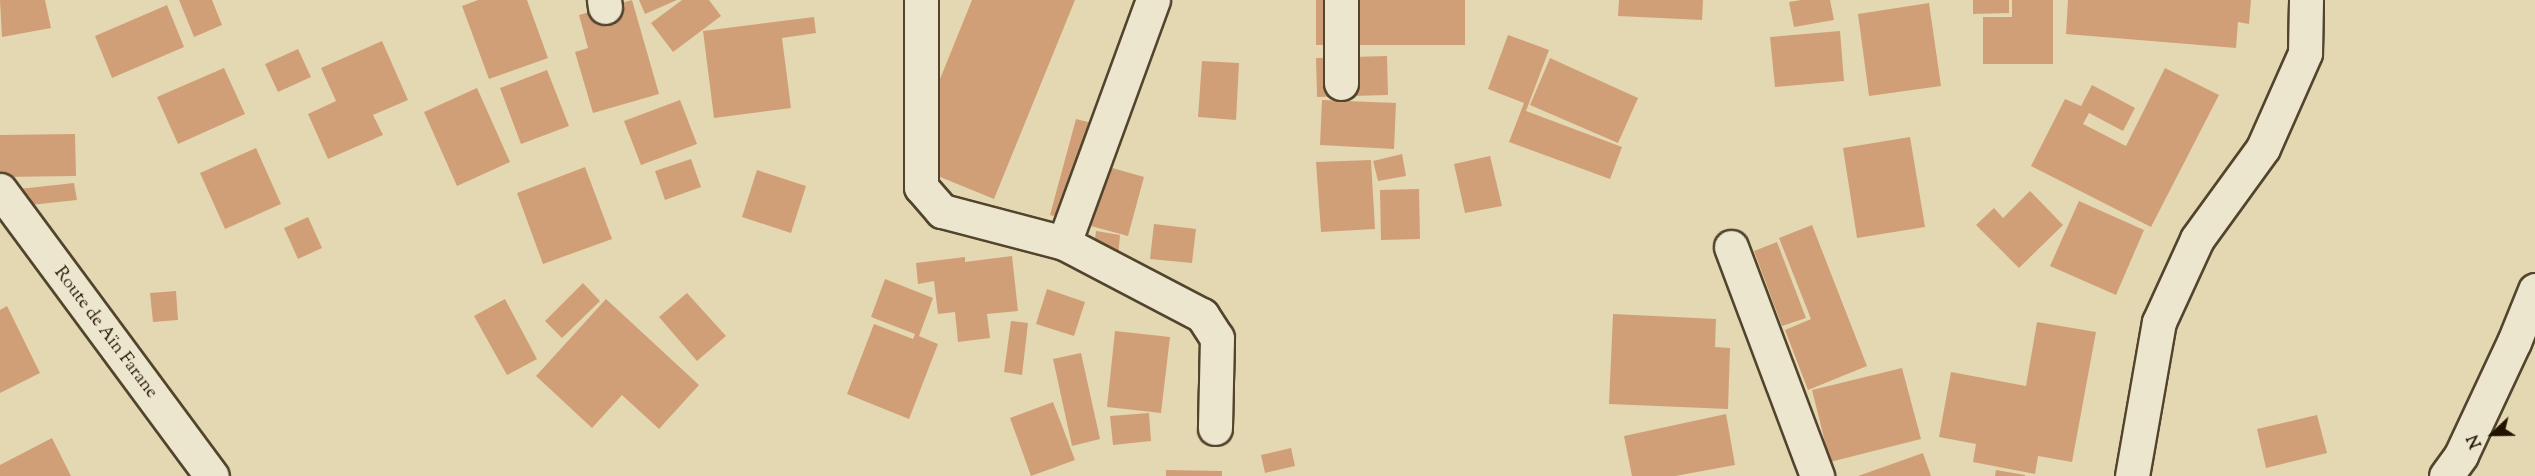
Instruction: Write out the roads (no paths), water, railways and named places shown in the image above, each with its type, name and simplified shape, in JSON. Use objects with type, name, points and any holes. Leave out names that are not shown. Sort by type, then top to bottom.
[{"type":"street","points":[[921,0],[921,187],[942,212],[1064,243],[1202,315],[1216,338],[1215,428]]},
{"type":"street","points":[[1064,243],[1153,0]]},
{"type":"street","points":[[1341,0],[1341,83]]},
{"type":"street","points":[[2133,476],[2159,322],[2197,238],[2263,148],[2305,53],[2306,0]]},
{"type":"street","name":"Route de Aïn Farane","points":[[0,190],[212,476]]},
{"type":"street","points":[[1731,247],[1817,476]]},
{"type":"street","points":[[2446,476],[2461,455],[2514,342],[2535,290]]}]
